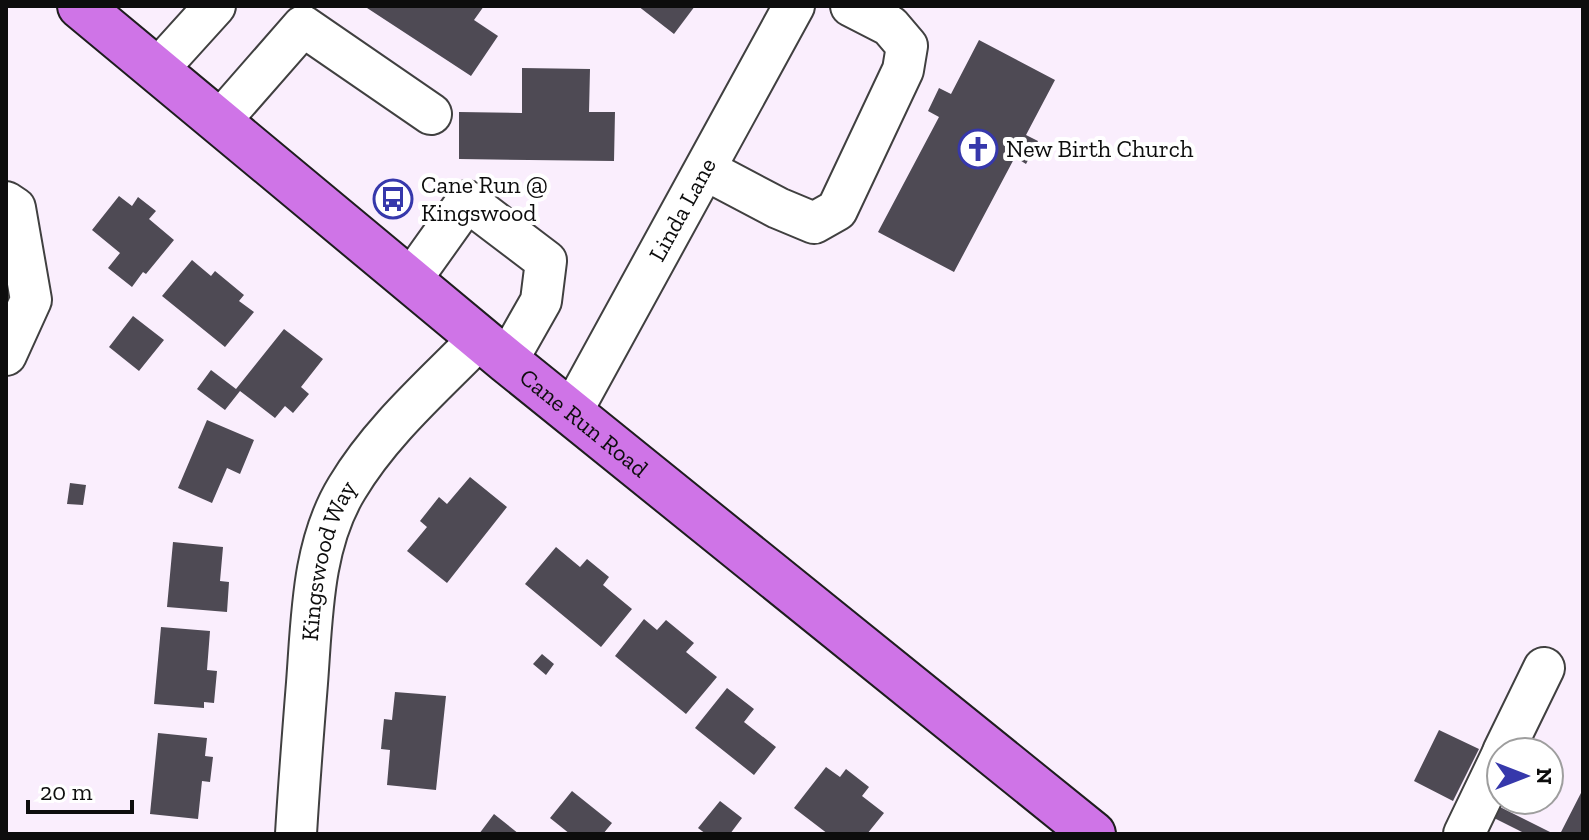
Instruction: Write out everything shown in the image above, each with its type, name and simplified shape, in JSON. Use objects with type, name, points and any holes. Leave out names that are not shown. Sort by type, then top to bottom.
[{"type":"main road","name":"Cane Run Road","points":[[80,6],[493,350],[1093,834]]},
{"type":"street","points":[[157,70],[215,6]]},
{"type":"street","name":"Linda Lane","points":[[571,413],[794,6]]},
{"type":"street","points":[[706,170],[814,223],[837,210],[903,70],[907,46],[890,26],[851,6]]},
{"type":"street","points":[[219,122],[303,26],[431,114]]},
{"type":"street","name":"Kingswood Way","points":[[296,834],[313,609],[321,554],[332,520],[363,462],[393,425],[493,350],[541,301],[546,261],[467,201],[410,281]]},
{"type":"street","points":[[6,202],[15,208],[31,300],[6,355]]},
{"type":"street","points":[[1511,736],[1544,668]]},
{"type":"street","points":[[1464,834],[1485,790]]},
{"type":"building","points":[[364,6],[484,6],[474,20],[498,36],[471,76]]},
{"type":"building","points":[[638,6],[695,6],[674,34]]},
{"type":"building","name":"New Birth Church","points":[[979,40],[1055,80],[1026,135],[1038,141],[1026,164],[1015,157],[954,272],[878,232],[939,117],[928,111],[939,88],[951,94]]},
{"type":"building","points":[[522,68],[590,69],[589,112],[615,112],[614,161],[459,159],[459,112],[522,113]]},
{"type":"building","points":[[119,196],[132,206],[138,197],[156,211],[149,219],[174,240],[132,287],[108,268],[120,253],[92,230]]},
{"type":"building","points":[[192,260],[211,276],[215,271],[244,295],[239,301],[254,312],[225,347],[162,296]]},
{"type":"building","points":[[133,316],[164,340],[139,371],[109,347]]},
{"type":"building","points":[[284,329],[323,359],[301,387],[309,394],[293,413],[285,406],[275,418],[240,391],[225,410],[197,389],[211,370],[236,389]]},
{"type":"building","points":[[207,420],[254,440],[240,474],[227,468],[212,503],[178,488]]},
{"type":"building","points":[[470,477],[507,507],[447,583],[407,551],[427,527],[420,521],[439,497],[447,504]]},
{"type":"building","points":[[70,483],[86,485],[83,505],[67,504]]},
{"type":"building","points":[[173,542],[223,547],[220,581],[229,582],[227,612],[167,607]]},
{"type":"building","points":[[556,547],[580,567],[587,559],[609,577],[603,585],[632,609],[601,647],[525,584]]},
{"type":"building","points":[[644,619],[657,630],[666,620],[694,643],[686,652],[717,677],[686,714],[615,656]]},
{"type":"building","points":[[161,627],[210,631],[207,670],[217,671],[214,703],[204,702],[204,708],[154,704]]},
{"type":"building","points":[[542,654],[554,664],[546,675],[533,664]]},
{"type":"building","points":[[727,688],[754,709],[744,722],[776,747],[754,775],[695,728]]},
{"type":"building","points":[[395,692],[446,696],[436,790],[387,785],[390,750],[381,749],[384,719],[392,720]]},
{"type":"building","points":[[1439,730],[1479,749],[1453,801],[1414,781]]},
{"type":"building","points":[[158,733],[207,738],[205,756],[213,757],[210,782],[202,781],[198,819],[150,814]]},
{"type":"building","points":[[826,767],[840,777],[846,769],[869,787],[862,796],[884,813],[867,834],[828,834],[794,808]]},
{"type":"building","points":[[1583,789],[1583,834],[1560,834]]},
{"type":"building","points":[[572,791],[612,823],[603,834],[570,834],[550,818]]},
{"type":"building","points":[[720,801],[742,818],[730,834],[706,834],[698,828]]},
{"type":"building","points":[[494,814],[519,834],[479,834]]},
{"type":"building","points":[[1518,816],[1554,834],[1526,834],[1492,817]]},
{"type":"place","name":"New Birth Church","points":[[978,149]]},
{"type":"place","name":"Cane Run @ Kingswood","points":[[393,199]]}]
